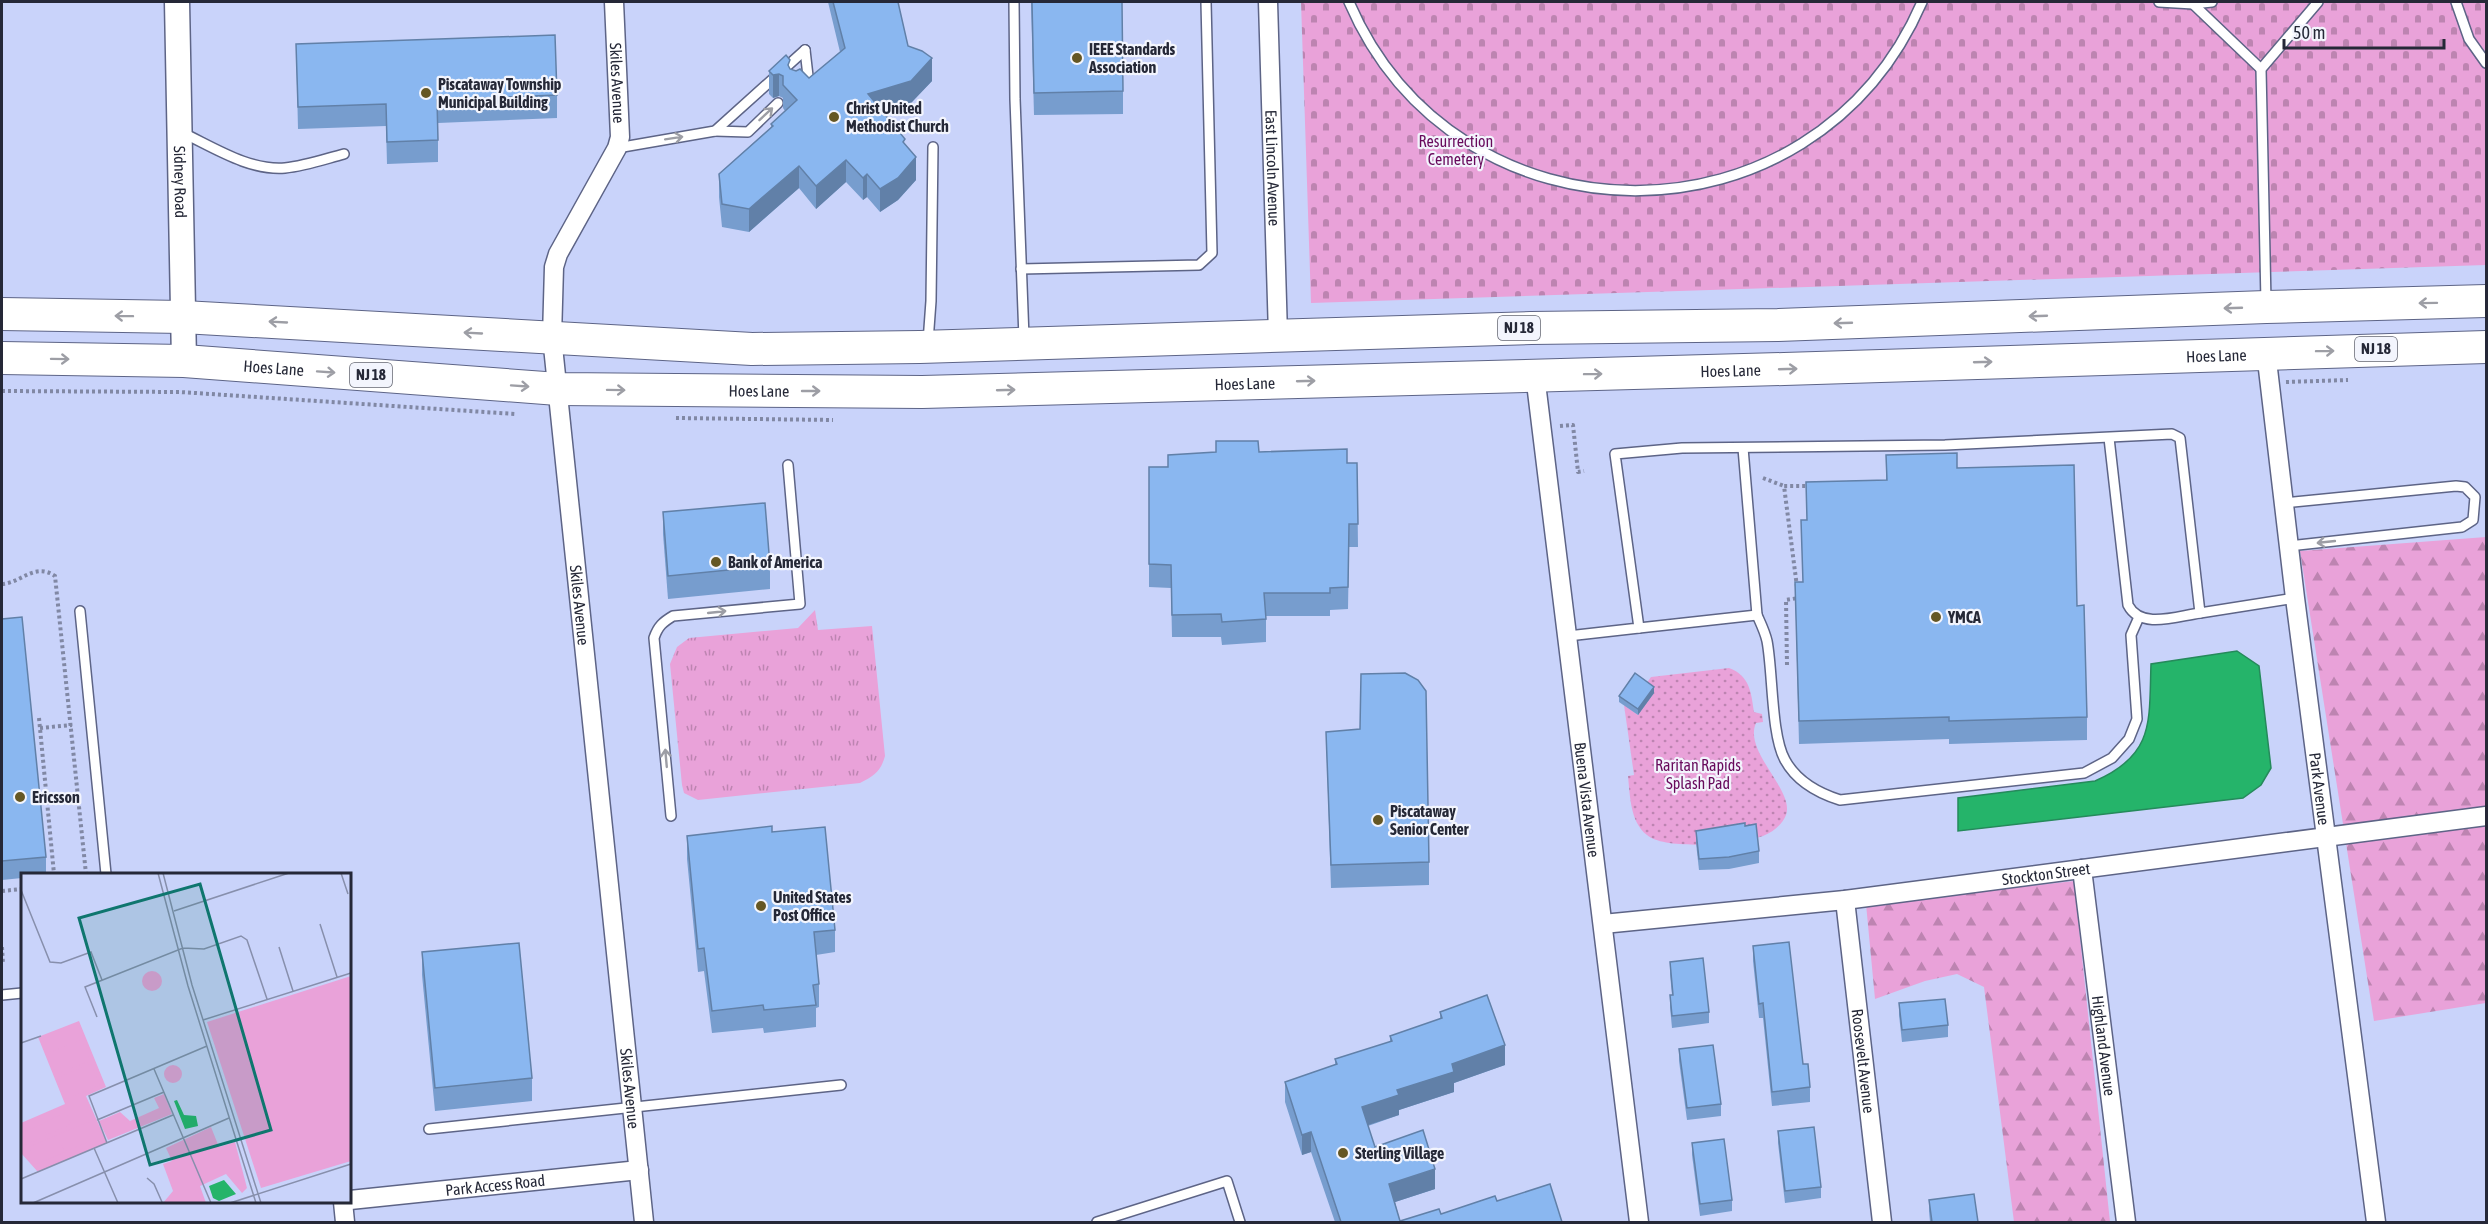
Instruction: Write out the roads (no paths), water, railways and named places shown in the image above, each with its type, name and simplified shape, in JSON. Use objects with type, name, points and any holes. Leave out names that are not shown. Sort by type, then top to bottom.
[{"type":"highway","name":"NJ 18","points":[[2,314],[183,317],[752,349],[927,347],[1532,328],[1778,325],[2487,301]]},
{"type":"highway","name":"Hoes Lane","points":[[2,358],[184,361],[558,389],[922,392],[2487,347]]},
{"type":"street","name":"Sidney Road","points":[[177,2],[184,361]]},
{"type":"street","name":"Skiles Avenue","points":[[614,2],[621,124],[617,148],[558,254],[554,267],[552,337],[644,1222]]},
{"type":"street","name":"East Lincoln Avenue","points":[[1268,2],[1278,335]]},
{"type":"street","name":"Park Avenue","points":[[2266,352],[2295,598],[2376,1222]]},
{"type":"street","name":"Buena Vista Avenue","points":[[1535,375],[1639,1222]]},
{"type":"street","name":"Stockton Street","points":[[1603,924],[1845,900],[2487,816]]},
{"type":"street","name":"Highland Avenue","points":[[2082,869],[2126,1222]]},
{"type":"street","name":"Roosevelt Avenue","points":[[1845,900],[1882,1222]]},
{"type":"street","name":"Park Access Road","points":[[351,1200],[639,1170]]},
{"type":"street","points":[[343,1203],[345,1222]]},
{"type":"lane","points":[[1014,2],[1015,99],[1024,344]]},
{"type":"lane","points":[[1021,269],[1199,265],[1212,254],[1206,2]]},
{"type":"lane","points":[[1349,2],[1369,43],[1390,72],[1425,109],[1451,129],[1496,157],[1536,175],[1566,184],[1623,192],[1695,186],[1722,179],[1776,158],[1810,138],[1844,110],[1886,65],[1922,2]]},
{"type":"lane","points":[[2159,2],[2193,4],[2212,2]]},
{"type":"lane","points":[[2266,307],[2261,69],[2319,2]]},
{"type":"lane","points":[[2456,2],[2469,39],[2487,63]]},
{"type":"lane","points":[[2193,4],[2261,69]]},
{"type":"lane","points":[[716,131],[805,50],[808,76],[795,87]]},
{"type":"lane","points":[[617,148],[716,131],[748,132],[778,103]]},
{"type":"lane","points":[[181,132],[238,159],[267,167],[286,168],[344,154]]},
{"type":"lane","points":[[927,347],[931,301],[933,147]]},
{"type":"lane","points":[[1639,628],[1615,454],[1682,448],[1945,445],[2172,434],[2180,438],[2200,613]]},
{"type":"lane","points":[[2109,438],[2128,605],[2139,617],[2150,620],[2295,598]]},
{"type":"lane","points":[[1743,448],[1757,615],[1767,639],[1777,730],[1785,760],[1802,782],[1824,795],[1840,800],[2084,772],[2112,758],[2129,739],[2136,719],[2130,635],[2139,617]]},
{"type":"lane","points":[[671,816],[654,638],[663,622],[674,616],[800,604],[788,465]]},
{"type":"lane","points":[[2284,502],[2456,486],[2465,487],[2475,497],[2473,520],[2462,527],[2289,546]]},
{"type":"lane","points":[[80,611],[106,873]]},
{"type":"lane","points":[[1568,636],[1757,615]]},
{"type":"lane","points":[[2,995],[21,993]]},
{"type":"lane","points":[[429,1129],[841,1085]]},
{"type":"lane","points":[[1097,1222],[1227,1181],[1240,1222]]},
{"type":"place","name":"IEEE Standards Association","points":[[1077,58]]},
{"type":"place","name":"Piscataway Township Municipal Building","points":[[426,93]]},
{"type":"place","name":"Christ United Methodist Church","points":[[834,117]]},
{"type":"place","name":"Bank of America","points":[[716,562]]},
{"type":"place","name":"YMCA","points":[[1936,617]]},
{"type":"place","name":"Ericsson","points":[[20,797]]},
{"type":"place","name":"Piscataway Senior Center","points":[[1378,820]]},
{"type":"place","name":"United States Post Office","points":[[761,906]]},
{"type":"place","name":"Sterling Village","points":[[1343,1153]]},
{"type":"park label","name":"Resurrection Cemetery","points":[[1456,150]]},
{"type":"park label","name":"Raritan Rapids Splash Pad","points":[[1698,774]]}]
